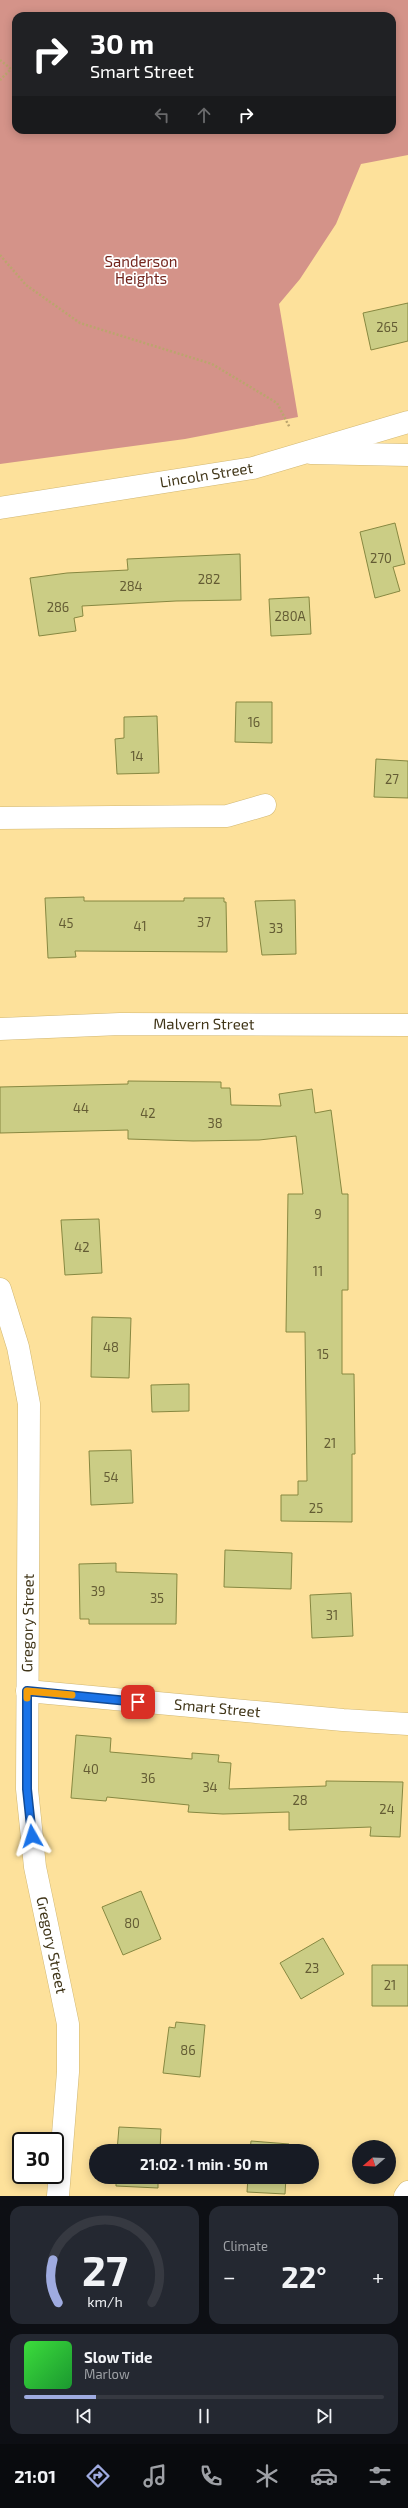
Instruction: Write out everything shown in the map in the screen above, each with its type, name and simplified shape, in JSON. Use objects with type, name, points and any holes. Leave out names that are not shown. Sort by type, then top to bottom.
[{"type":"street","name":"Lincoln Street","points":[[0,508],[253,468],[408,422]]},
{"type":"street","points":[[303,453],[408,455]]},
{"type":"street","points":[[0,818],[227,816],[265,805]]},
{"type":"street","name":"Malvern Street","points":[[0,1029],[120,1024],[408,1025]]},
{"type":"street","name":"Gregory Street","points":[[0,1289],[18,1347],[29,1404],[27,1789],[35,1867],[68,2024],[67,2079],[58,2196]]},
{"type":"street","name":"Smart Street","points":[[27,1691],[343,1720],[408,1724]]},
{"type":"street","points":[[406,2196],[408,2192]]},
{"type":"path","points":[[0,60],[11,69],[0,80]]},
{"type":"path","points":[[0,255],[26,285],[80,323],[212,364],[277,403],[303,453]]},
{"type":"green space","name":"Sanderson Heights","points":[[0,0],[408,0],[408,155],[361,164],[336,224],[300,279],[279,304],[298,417],[185,439],[0,464]]},
{"type":"building","points":[[408,303],[408,341],[371,350],[363,313]]},
{"type":"building","points":[[395,523],[405,564],[393,567],[400,591],[375,598],[360,532]]},
{"type":"building","points":[[240,554],[241,600],[176,601],[82,606],[83,616],[74,618],[76,631],[39,636],[30,578],[67,573],[128,570],[127,559]]},
{"type":"building","points":[[309,597],[311,634],[271,636],[269,599]]},
{"type":"building","points":[[236,702],[272,702],[272,743],[235,742]]},
{"type":"building","points":[[157,716],[159,773],[117,774],[115,739],[124,738],[124,717]]},
{"type":"building","points":[[376,759],[408,761],[408,798],[374,797]]},
{"type":"building","points":[[84,897],[84,901],[184,901],[184,898],[224,898],[224,902],[226,902],[227,952],[75,951],[76,957],[48,958],[45,898]]},
{"type":"building","points":[[295,900],[296,954],[262,955],[255,901]]},
{"type":"building","points":[[128,1081],[221,1082],[221,1088],[230,1088],[231,1105],[281,1106],[279,1094],[312,1089],[315,1113],[331,1110],[342,1194],[348,1194],[348,1290],[342,1290],[342,1374],[354,1374],[355,1454],[352,1454],[352,1522],[281,1521],[281,1495],[298,1495],[298,1481],[307,1481],[305,1332],[286,1332],[288,1194],[303,1194],[296,1136],[259,1140],[193,1141],[128,1139],[128,1130],[0,1133],[0,1087],[128,1084]]},
{"type":"building","points":[[99,1219],[102,1273],[65,1275],[61,1220]]},
{"type":"building","points":[[92,1317],[131,1318],[129,1378],[91,1377]]},
{"type":"building","points":[[189,1384],[189,1411],[152,1412],[151,1385]]},
{"type":"building","points":[[131,1450],[133,1503],[91,1505],[89,1451]]},
{"type":"building","points":[[225,1550],[292,1553],[291,1589],[224,1587]]},
{"type":"building","points":[[116,1563],[116,1572],[177,1574],[176,1624],[89,1624],[89,1619],[80,1619],[79,1564]]},
{"type":"building","points":[[351,1593],[353,1636],[312,1638],[310,1595]]},
{"type":"building","points":[[76,1735],[111,1738],[110,1752],[192,1759],[192,1753],[219,1755],[218,1762],[231,1763],[229,1789],[326,1786],[326,1781],[403,1782],[400,1837],[370,1836],[371,1827],[289,1830],[289,1812],[223,1814],[188,1812],[189,1805],[107,1797],[106,1801],[71,1798]]},
{"type":"building","points":[[141,1891],[161,1939],[123,1955],[102,1907]]},
{"type":"building","points":[[323,1938],[344,1974],[301,1999],[280,1963]]},
{"type":"building","points":[[372,1965],[408,1965],[408,2006],[372,2006]]},
{"type":"building","points":[[176,2022],[205,2025],[200,2077],[163,2073],[169,2027],[175,2028]]},
{"type":"building","points":[[119,2127],[161,2129],[160,2144],[118,2144]]},
{"type":"building","points":[[251,2141],[289,2144],[251,2144]]},
{"type":"building","points":[[116,2184],[158,2184],[158,2188],[116,2186]]},
{"type":"building","points":[[248,2184],[286,2184],[285,2194],[247,2192]]},
{"type":"slow traffic","points":[[27,1698],[27,1691],[72,1695]]},
{"type":"route","points":[[32,1836],[27,1789],[27,1691],[138,1702]]}]
